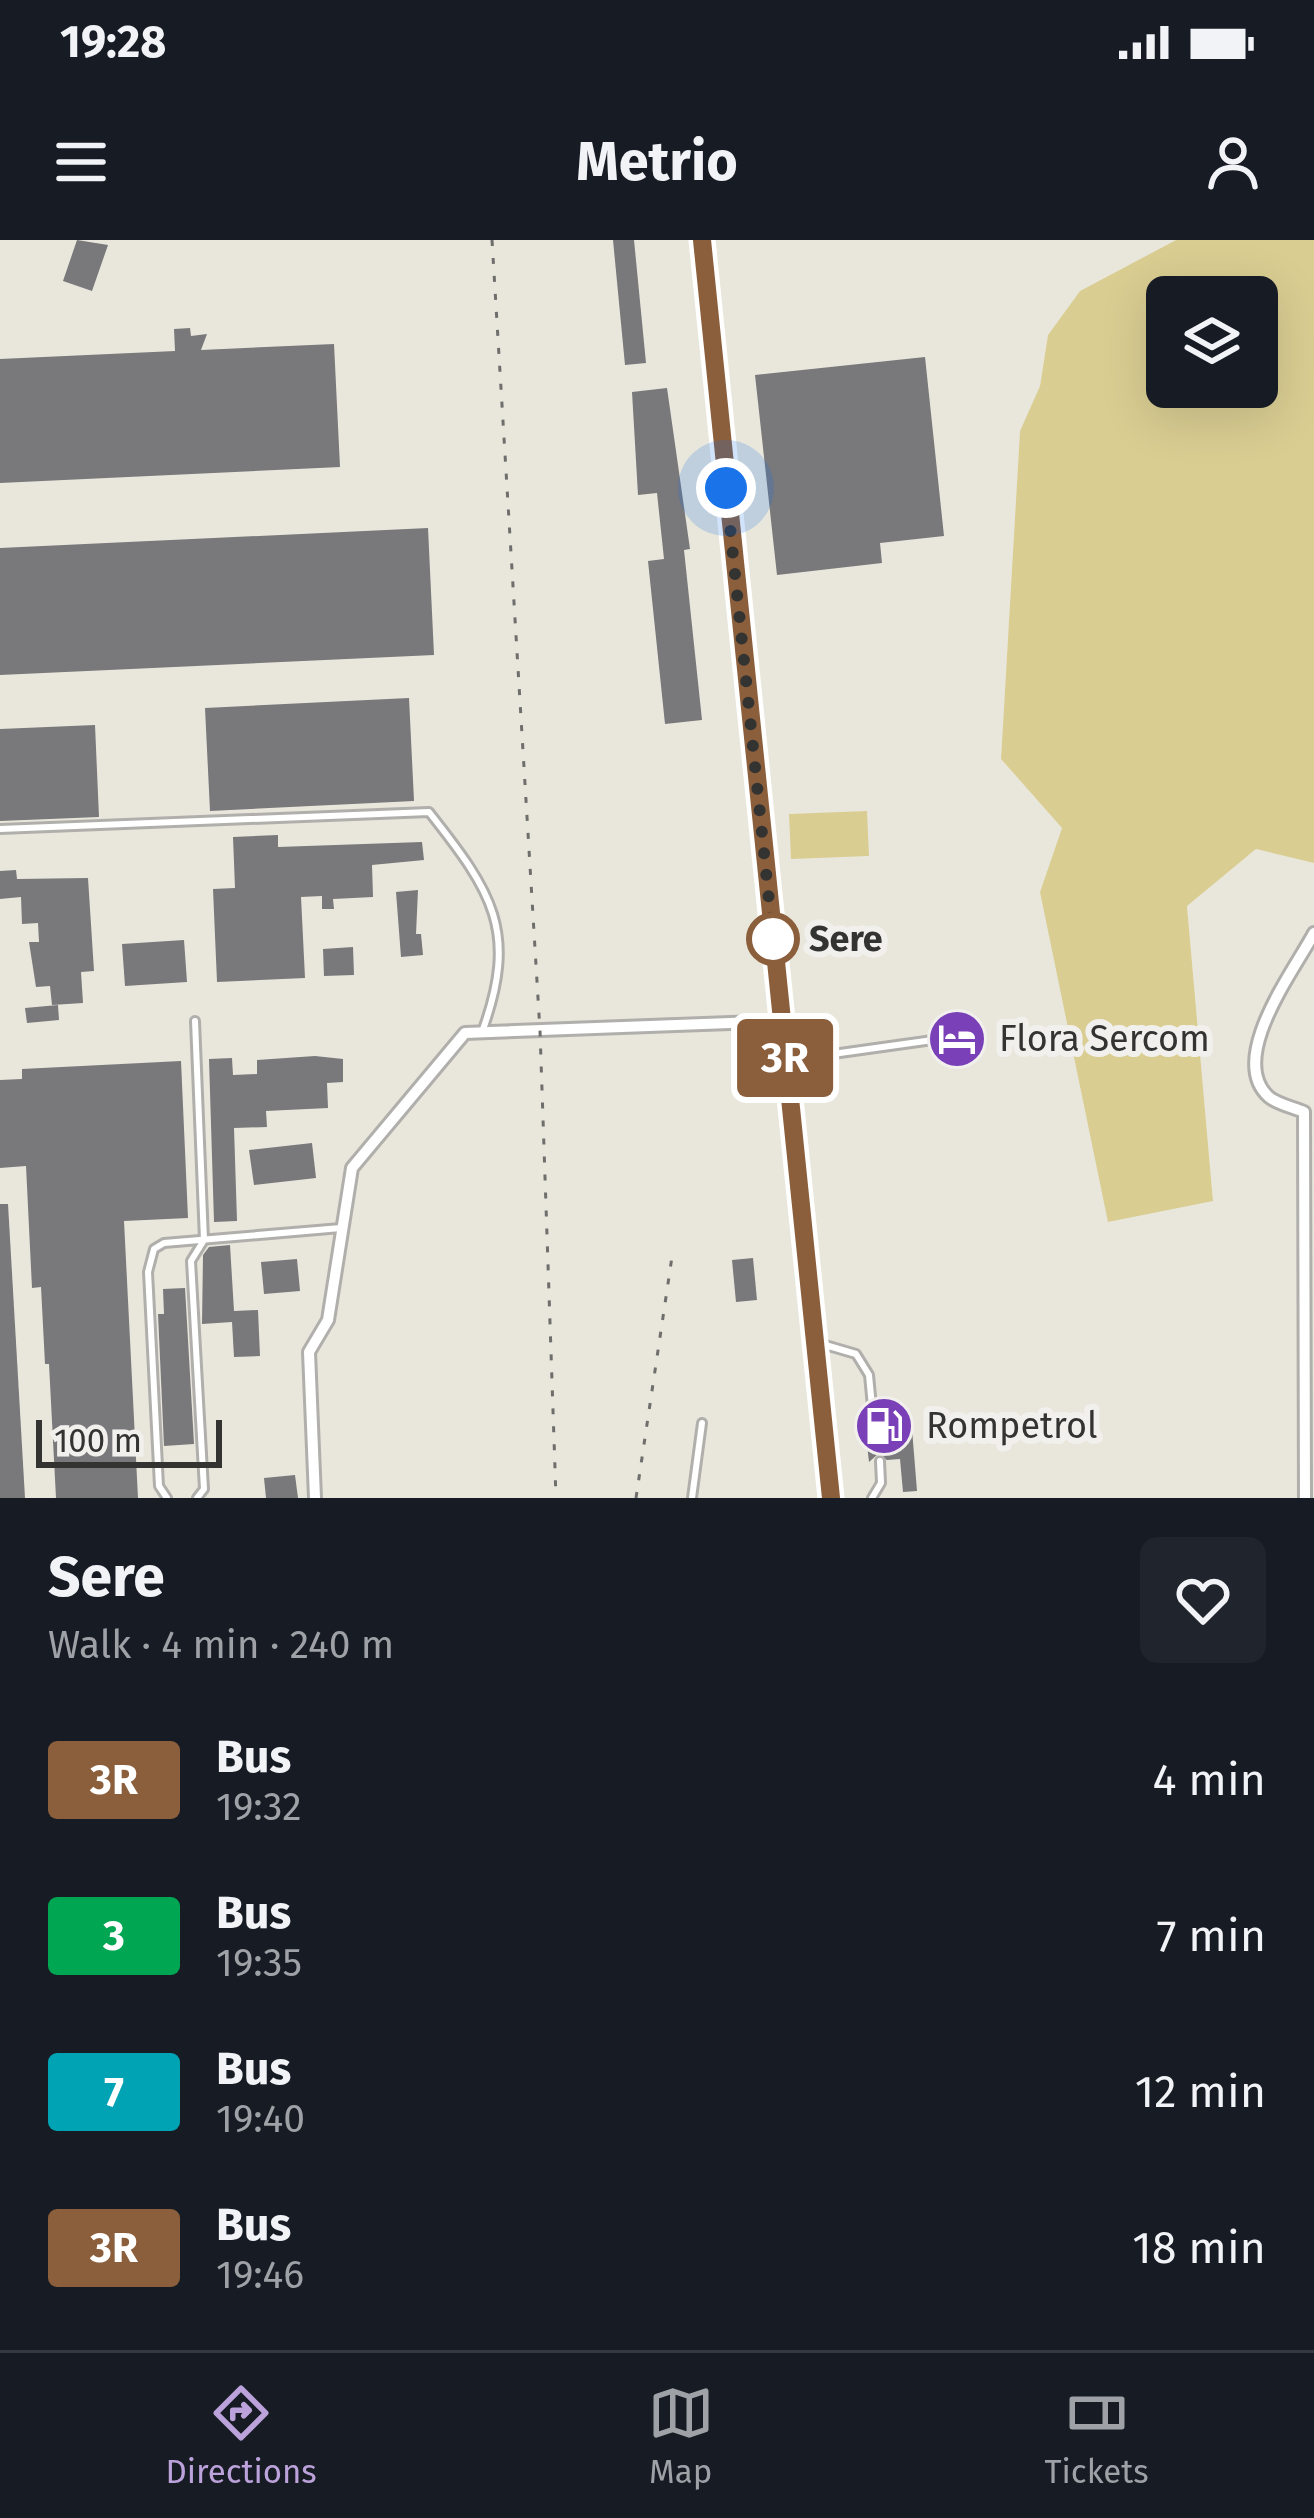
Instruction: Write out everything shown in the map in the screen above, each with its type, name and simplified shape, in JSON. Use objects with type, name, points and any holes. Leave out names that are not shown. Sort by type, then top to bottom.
[{"type":"main road","points":[[702,240],[831,1498]]},
{"type":"street","points":[[1305,1498],[1304,1112],[1269,1097],[1259,1081],[1258,1029],[1314,933]]},
{"type":"street","points":[[315,1498],[309,1352],[328,1320],[352,1168],[465,1033],[781,1021]]},
{"type":"lane","points":[[0,829],[429,812],[493,904],[502,967],[482,1032]]},
{"type":"lane","points":[[195,1022],[204,1240],[191,1261],[204,1489],[197,1498]]},
{"type":"lane","points":[[786,1060],[947,1038]]},
{"type":"lane","points":[[167,1498],[159,1486],[149,1259],[164,1243],[341,1228]]},
{"type":"lane","points":[[815,1342],[831,1342],[856,1354],[868,1375],[873,1417]]},
{"type":"lane","points":[[692,1498],[703,1424]]},
{"type":"lane","points":[[872,1498],[880,1483],[880,1461]]},
{"type":"shaded area","points":[[0,240],[1176,240],[1080,291],[1048,335],[1040,386],[1020,431],[1001,759],[1062,828],[1040,892],[1213,1201],[1187,906],[1256,849],[1314,863],[1314,1498],[0,1498]]},
{"type":"shaded area","points":[[1176,240],[1314,240],[1314,863],[1256,849],[1187,906],[1213,1201],[1108,1222],[1040,892],[1062,828],[1001,759],[1020,431],[1040,386],[1048,335],[1080,291]]},
{"type":"shaded area","points":[[867,811],[869,856],[791,859],[789,814]]},
{"type":"building","points":[[77,240],[108,245],[92,291],[63,281]]},
{"type":"building","points":[[613,240],[634,240],[646,363],[625,365]]},
{"type":"building","points":[[190,328],[191,336],[207,334],[201,350],[334,344],[340,467],[0,483],[0,359],[175,351],[174,329]]},
{"type":"building","points":[[925,357],[944,536],[880,543],[882,563],[777,575],[755,375]]},
{"type":"building","points":[[667,388],[690,549],[684,550],[702,720],[665,724],[648,561],[664,559],[657,493],[638,495],[632,392]]},
{"type":"building","points":[[428,528],[434,655],[0,675],[0,548]]},
{"type":"building","points":[[409,698],[414,801],[210,811],[205,708]]},
{"type":"building","points":[[95,725],[99,817],[0,821],[0,729]]},
{"type":"building","points":[[278,835],[278,847],[422,842],[424,860],[372,865],[373,897],[333,899],[334,909],[322,909],[322,896],[301,897],[305,978],[217,982],[213,889],[235,888],[233,837]]},
{"type":"building","points":[[16,870],[17,879],[88,878],[94,971],[81,972],[83,1003],[52,1005],[50,986],[36,987],[29,942],[39,942],[38,923],[22,924],[21,897],[0,899],[0,871]]},
{"type":"building","points":[[418,890],[416,934],[421,934],[423,955],[401,957],[396,892]]},
{"type":"building","points":[[184,940],[187,982],[125,986],[122,944]]},
{"type":"building","points":[[353,947],[354,975],[324,976],[323,949]]},
{"type":"building","points":[[58,1005],[59,1020],[27,1023],[25,1008]]},
{"type":"building","points":[[232,1058],[233,1075],[257,1074],[257,1060],[343,1059],[343,1082],[327,1083],[328,1108],[266,1111],[267,1127],[234,1128],[237,1221],[214,1222],[209,1059]]},
{"type":"building","points":[[181,1061],[188,1218],[124,1221],[138,1498],[56,1498],[49,1364],[45,1364],[41,1287],[32,1288],[26,1166],[0,1168],[0,1080],[22,1079],[22,1069]]},
{"type":"building","points":[[312,1143],[316,1178],[254,1185],[249,1150]]},
{"type":"building","points":[[0,1204],[8,1204],[25,1498],[0,1498]]},
{"type":"building","points":[[230,1245],[234,1311],[258,1310],[260,1356],[234,1357],[232,1322],[202,1324],[203,1255],[209,1247]]},
{"type":"building","points":[[753,1258],[757,1300],[736,1302],[732,1260]]},
{"type":"building","points":[[297,1259],[300,1291],[264,1294],[261,1262]]},
{"type":"building","points":[[185,1288],[194,1444],[164,1446],[158,1314],[164,1314],[163,1289]]},
{"type":"building","points":[[892,1415],[894,1430],[912,1429],[917,1491],[903,1492],[900,1459],[887,1460],[878,1454],[869,1462],[864,1418],[873,1424]]},
{"type":"building","points":[[295,1475],[298,1498],[266,1498],[264,1478]]},
{"type":"railway","points":[[492,240],[540,1031],[556,1498]]},
{"type":"railway","points":[[636,1498],[673,1250]]},
{"type":"bus line","name":"3R","points":[[702,240],[831,1498]]},
{"type":"place","name":"Sere","points":[[773,939]]},
{"type":"place","name":"Flora Sercom","points":[[957,1039]]},
{"type":"place","name":"Rompetrol","points":[[884,1426]]},
{"type":"route","points":[[726,488],[773,939]]}]
